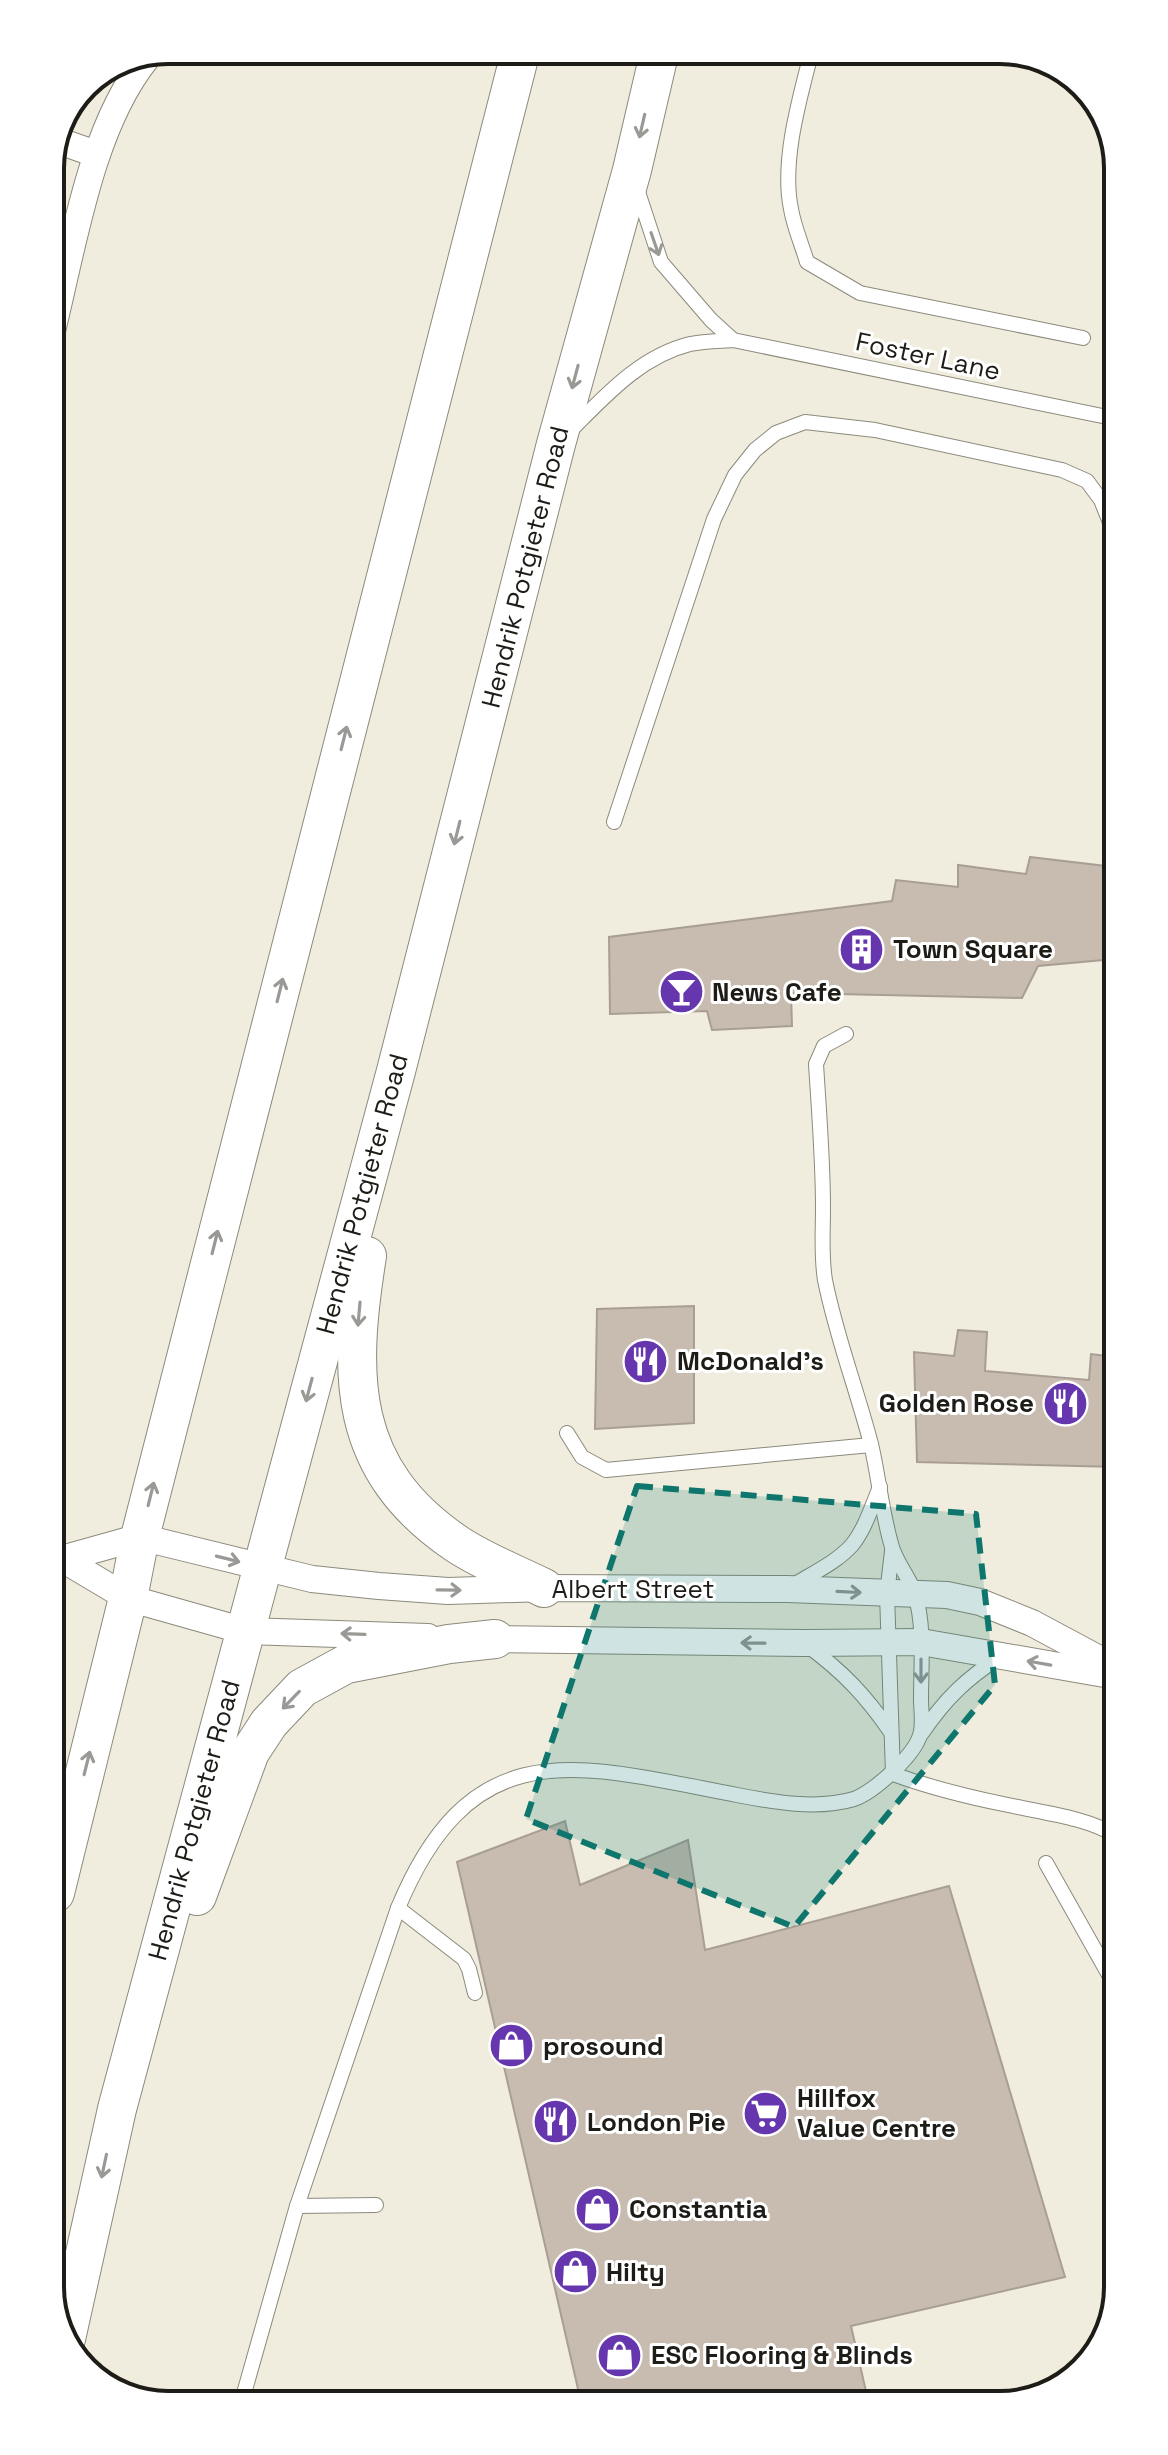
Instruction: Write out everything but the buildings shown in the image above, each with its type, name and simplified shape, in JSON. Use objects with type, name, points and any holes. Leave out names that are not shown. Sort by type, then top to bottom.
[{"type":"main road","points":[[64,1857],[128,1598],[140,1537],[517,64]]},
{"type":"main road","name":"Hendrik Potgieter Road","points":[[70,2320],[117,2109],[396,1071],[556,444],[632,170],[657,64]]},
{"type":"main road","points":[[396,1071],[360,1299],[355,1354],[359,1399],[366,1425],[392,1485],[434,1527],[460,1546],[544,1588]]},
{"type":"main road","points":[[117,2109],[250,1752],[269,1723],[302,1688],[346,1664],[449,1644],[495,1639]]},
{"type":"street","points":[[64,283],[96,154],[138,69]]},
{"type":"street","points":[[67,144],[96,154]]},
{"type":"street","points":[[64,1555],[140,1537]]},
{"type":"street","name":"Albert Street","points":[[140,1537],[312,1579],[448,1591],[544,1588],[787,1589],[947,1595],[980,1602],[1032,1623],[1104,1662]]},
{"type":"street","name":"Albert Street","points":[[64,1558],[128,1598],[245,1631],[495,1639],[921,1642],[1104,1674]]},
{"type":"lane","points":[[809,64],[794,129],[789,171],[790,208],[807,262],[860,293],[1083,338]]},
{"type":"lane","points":[[632,170],[661,262],[711,320],[733,340]]},
{"type":"lane","name":"Foster Lane","points":[[556,444],[603,398],[655,357],[693,343],[733,340],[1104,416]]},
{"type":"lane","points":[[614,822],[714,519],[735,475],[755,450],[776,433],[805,422],[875,430],[1062,470],[1087,481],[1104,508]]},
{"type":"lane","points":[[846,1034],[824,1046],[816,1064],[823,1207],[822,1254],[827,1289],[871,1445],[892,1549],[915,1594],[921,1642],[921,1735]]},
{"type":"lane","points":[[567,1433],[582,1457],[606,1470],[871,1445]]},
{"type":"lane","points":[[787,1589],[833,1561],[851,1546],[880,1487]]},
{"type":"lane","points":[[892,1549],[887,1594],[893,1774]]},
{"type":"lane","points":[[804,1643],[857,1687],[890,1731]]},
{"type":"lane","points":[[245,2391],[297,2206],[398,1908],[439,1830],[459,1809],[484,1791],[507,1780],[532,1773],[574,1768],[619,1772],[779,1803],[855,1799],[893,1774],[951,1694],[1001,1656]]},
{"type":"lane","points":[[893,1774],[935,1790],[1104,1828]]},
{"type":"lane","points":[[1046,1863],[1104,1966]]},
{"type":"lane","points":[[398,1908],[464,1959],[475,1993]]},
{"type":"lane","points":[[297,2206],[376,2205]]},
{"type":"highlighted area","points":[[637,1486],[976,1514],[995,1685],[794,1927],[526,1819]]},
{"type":"place","name":"Town Square","points":[[862,949]]},
{"type":"place","name":"News Cafe","points":[[681,992]]},
{"type":"place","name":"McDonald's","points":[[646,1361]]},
{"type":"place","name":"Golden Rose","points":[[1065,1403]]},
{"type":"place","name":"prosound","points":[[512,2046]]},
{"type":"place","name":"Hillfox Value Centre","points":[[766,2113]]},
{"type":"place","name":"London Pie","points":[[556,2122]]},
{"type":"place","name":"Constantia","points":[[598,2209]]},
{"type":"place","name":"Hilty","points":[[575,2272]]},
{"type":"place","name":"ESC Flooring & Blinds","points":[[620,2355]]}]
